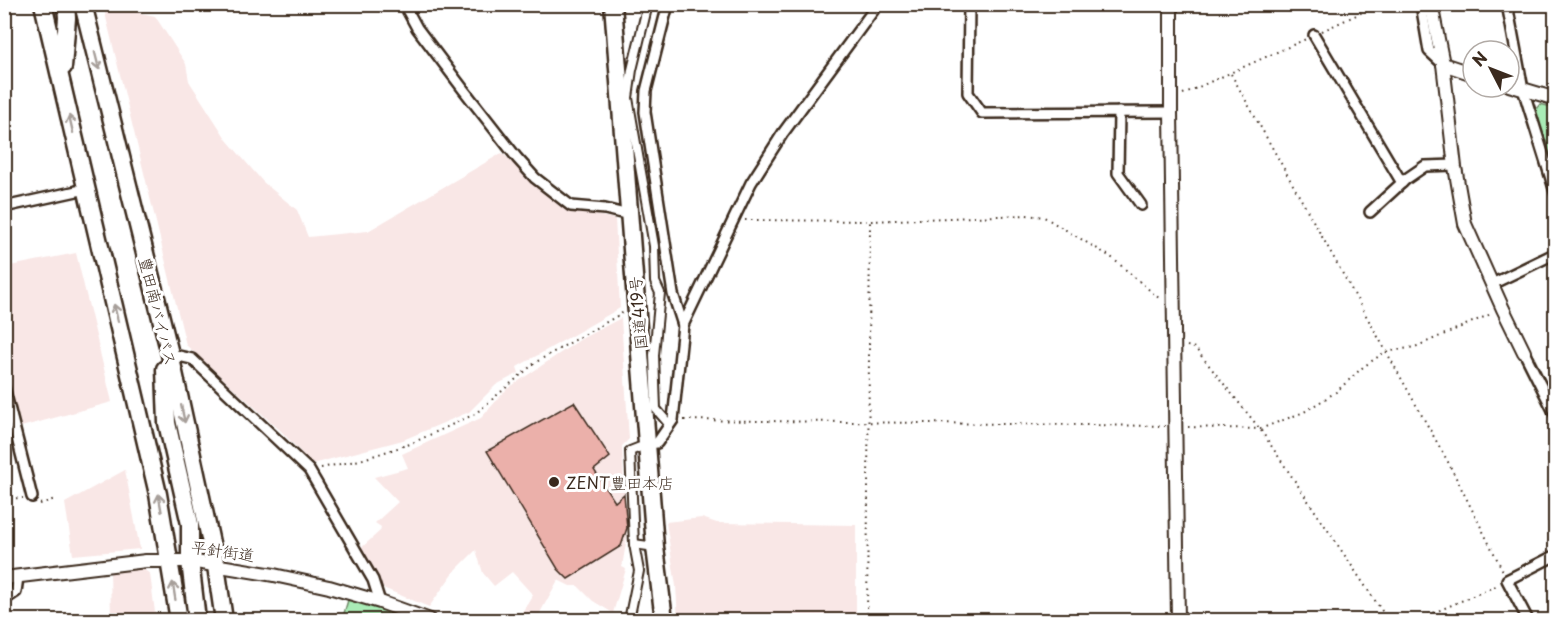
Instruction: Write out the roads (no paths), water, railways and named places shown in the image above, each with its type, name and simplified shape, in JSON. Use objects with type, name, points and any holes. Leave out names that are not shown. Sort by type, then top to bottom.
[{"type":"highway","points":[[43,4],[158,494],[179,621]]},
{"type":"highway","points":[[61,83],[67,18],[66,4]]},
{"type":"highway","name":"豊田南バイパス","points":[[83,4],[170,354],[216,566],[224,621]]},
{"type":"highway","name":"国道419号","points":[[613,4],[655,547],[664,621]]},
{"type":"highway","points":[[164,331],[167,423],[190,524],[190,561],[197,621]]},
{"type":"street","points":[[404,4],[417,28],[456,80],[535,178],[571,206],[605,208],[629,215]]},
{"type":"street","points":[[648,4],[632,70],[628,98],[654,246],[655,282],[660,293],[654,355],[656,409],[671,422]]},
{"type":"street","points":[[668,4],[648,84],[645,112],[673,294],[683,325]]},
{"type":"street","points":[[628,621],[639,571],[633,544],[630,451],[657,443],[671,422],[683,325],[751,183],[783,133],[878,4]]},
{"type":"street","points":[[969,4],[968,93],[982,113],[1171,112]]},
{"type":"street","points":[[1171,4],[1178,621]]},
{"type":"street","points":[[1421,4],[1429,51],[1443,64],[1461,70]]},
{"type":"street","points":[[1431,4],[1443,64],[1455,165],[1465,224],[1503,309],[1556,416]]},
{"type":"street","points":[[1507,4],[1523,89],[1556,195]]},
{"type":"street","points":[[1314,35],[1402,183]]},
{"type":"street","points":[[1523,89],[1556,99]]},
{"type":"street","points":[[1119,112],[1118,173],[1141,205]]},
{"type":"street","points":[[1370,212],[1425,166],[1455,165]]},
{"type":"street","points":[[4,207],[86,189]]},
{"type":"street","points":[[1492,284],[1556,253]]},
{"type":"street","points":[[170,354],[192,359],[309,470],[373,580],[380,602]]},
{"type":"street","points":[[4,387],[32,498]]},
{"type":"street","points":[[633,544],[655,547]]},
{"type":"street","points":[[1528,621],[1508,580],[1556,555]]},
{"type":"street","name":"平針街道","points":[[4,578],[146,561],[190,561],[303,581],[380,602],[430,621]]},
{"type":"street","points":[[4,600],[16,592],[18,577]]},
{"type":"place","name":"ZENT豊田本店","points":[[554,482]]}]
